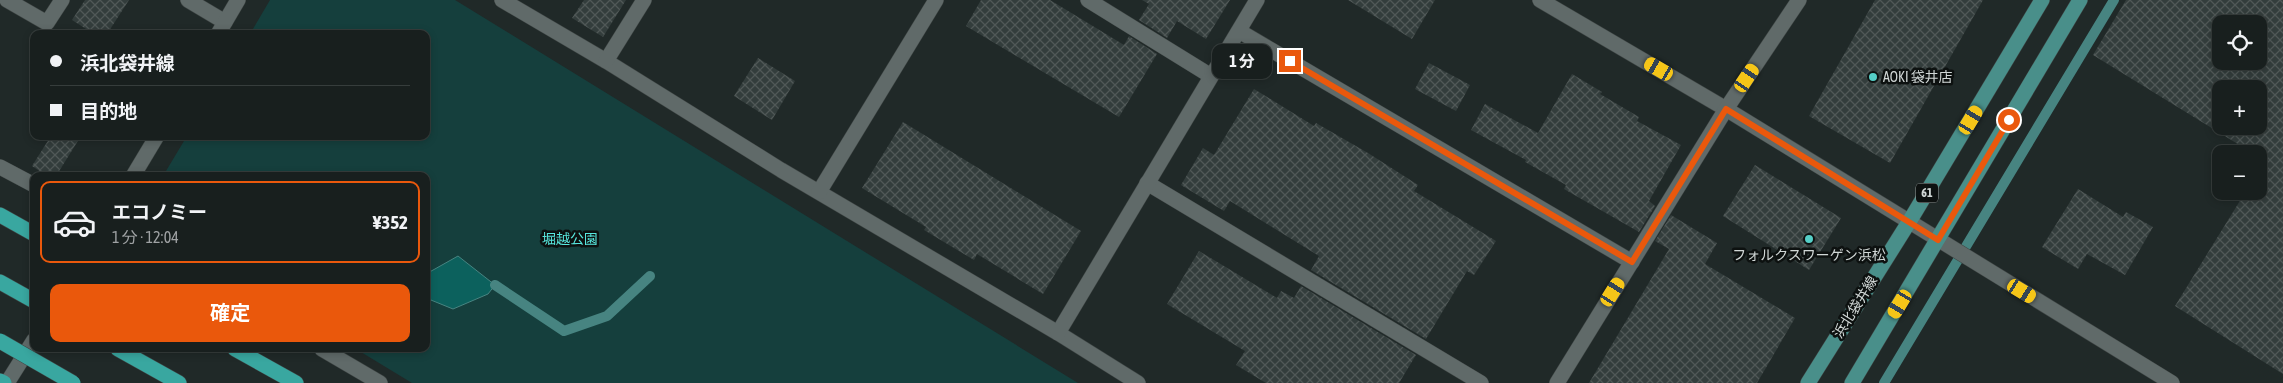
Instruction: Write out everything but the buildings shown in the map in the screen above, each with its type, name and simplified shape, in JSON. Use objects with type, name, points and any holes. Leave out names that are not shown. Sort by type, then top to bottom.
[{"type":"highway","points":[[0,215],[30,232]]},
{"type":"highway","points":[[0,282],[30,299]]},
{"type":"highway","points":[[0,341],[74,383]]},
{"type":"highway","points":[[123,352],[179,383]]},
{"type":"highway","points":[[240,352],[296,383]]},
{"type":"highway","points":[[0,380],[6,383]]},
{"type":"main road","name":"浜北袋井線","points":[[1808,383],[1909,222],[2042,0]]},
{"type":"main road","name":"61","points":[[1852,383],[2080,0]]},
{"type":"street","points":[[7,0],[47,23],[62,0]]},
{"type":"street","points":[[188,0],[221,28],[238,0]]},
{"type":"street","points":[[502,0],[606,61],[781,170],[1058,333],[1138,383]]},
{"type":"street","points":[[606,61],[644,0]]},
{"type":"street","points":[[820,192],[936,0]]},
{"type":"street","points":[[1088,0],[1211,76]]},
{"type":"street","points":[[1058,333],[1257,0]]},
{"type":"street","points":[[1540,0],[1726,109],[2172,383]]},
{"type":"street","points":[[1557,383],[1726,109],[1799,0]]},
{"type":"street","points":[[1239,31],[1632,262]]},
{"type":"street","points":[[135,172],[155,140]]},
{"type":"street","points":[[0,167],[30,182]]},
{"type":"street","points":[[1147,183],[1480,383]]},
{"type":"street","points":[[6,383],[30,346]]},
{"type":"street","points":[[327,352],[380,383]]},
{"type":"green space","name":"堀越公園","points":[[270,0],[455,0],[1078,383],[412,383],[361,352],[430,352],[430,172],[165,172],[185,140],[430,140],[430,30],[252,30]]},
{"type":"shaded area","points":[[458,256],[495,285],[488,294],[453,309],[430,300],[430,272]]},
{"type":"waterway","points":[[1884,383],[2114,0]]},
{"type":"waterway","points":[[495,285],[564,331],[607,316],[650,276]]},
{"type":"place","name":"AOKI 袋井店","points":[[1873,77]]},
{"type":"place","name":"フォルクスワーゲン浜松","points":[[1809,239]]},
{"type":"route","points":[[1290,61],[1632,262],[1726,109],[1938,240],[2009,120]]}]
